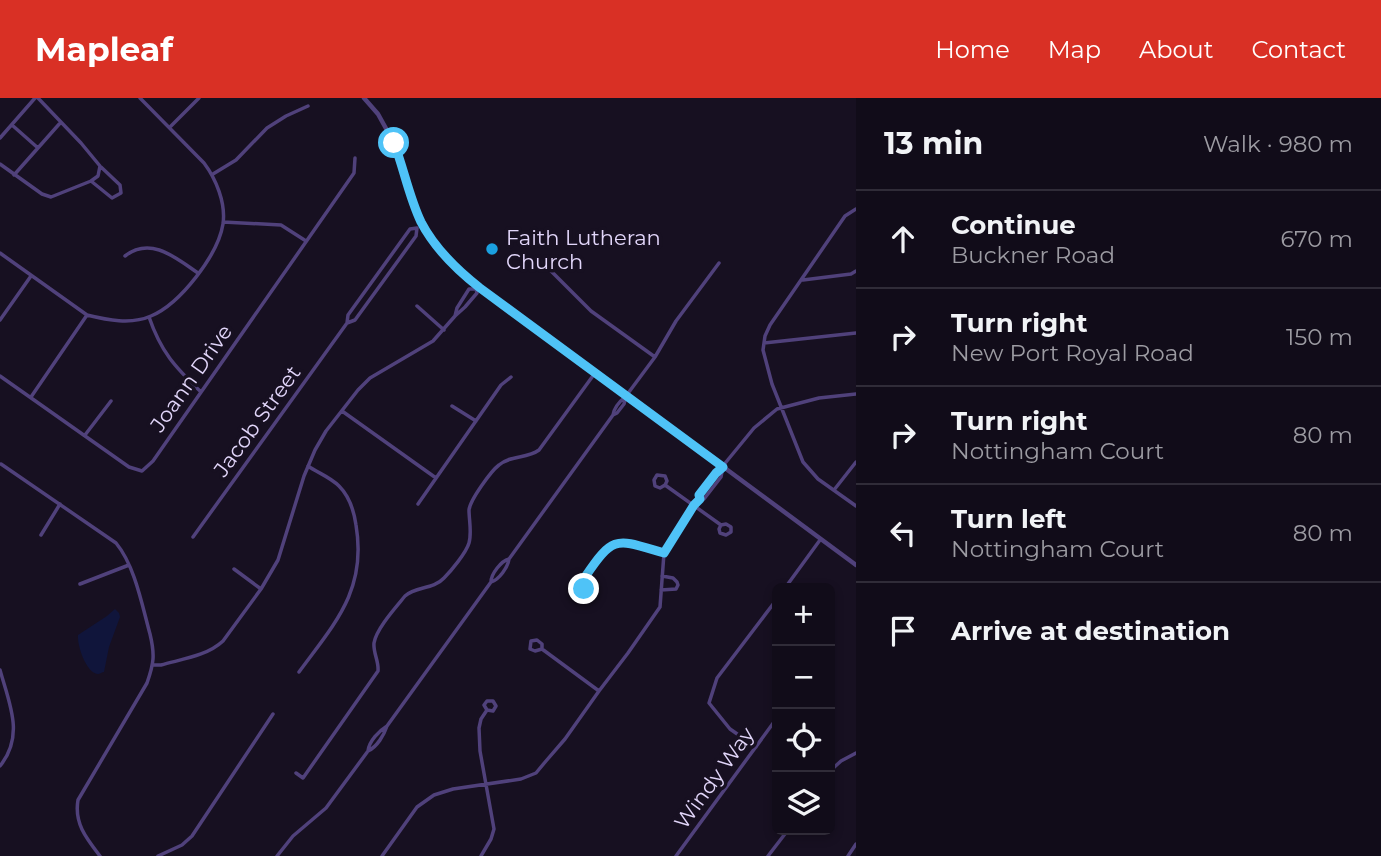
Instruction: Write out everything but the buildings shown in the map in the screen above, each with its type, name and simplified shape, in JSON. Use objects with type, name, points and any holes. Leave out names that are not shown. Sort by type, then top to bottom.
[{"type":"street","points":[[0,138],[37,98],[120,185],[121,193],[112,198],[91,181]]},
{"type":"street","points":[[0,253],[87,315],[102,319],[127,321],[149,317],[163,310],[185,292],[216,245],[223,222],[218,187],[213,174],[204,163],[140,98]]},
{"type":"street","points":[[170,127],[199,98]]},
{"type":"street","points":[[364,98],[378,114],[394,143],[421,222],[450,262],[477,288],[856,565]]},
{"type":"street","points":[[213,174],[236,160],[267,128],[308,106]]},
{"type":"street","points":[[14,175],[61,122]]},
{"type":"street","points":[[12,125],[38,149]]},
{"type":"street","name":"Joann Drive","points":[[0,376],[129,467],[142,471],[153,461],[354,173],[355,158]]},
{"type":"street","points":[[0,164],[42,194],[51,197],[91,181],[98,176],[100,166]]},
{"type":"street","points":[[856,210],[845,216],[770,325],[763,350],[772,384],[803,462],[818,479],[856,506]]},
{"type":"street","points":[[223,222],[281,225],[306,241]]},
{"type":"street","name":"Jacob Street","points":[[347,323],[355,320],[416,236],[421,222]]},
{"type":"street","name":"Jacob Street","points":[[193,537],[347,323],[348,315],[375,275],[410,229],[417,228]]},
{"type":"street","points":[[125,256],[137,248],[155,248],[168,253],[198,273]]},
{"type":"street","points":[[541,261],[591,311],[655,357]]},
{"type":"street","points":[[277,856],[293,836],[326,808],[368,751],[373,749],[491,582],[503,560],[509,559],[613,415],[613,410],[663,346],[676,321],[719,263]]},
{"type":"street","points":[[802,280],[851,274],[856,271]]},
{"type":"street","points":[[0,320],[31,276]]},
{"type":"street","points":[[455,316],[469,289],[477,288]]},
{"type":"street","points":[[153,666],[207,652],[216,647],[230,632],[271,575],[284,546],[307,466],[342,411],[370,378],[427,345],[444,330],[477,293],[477,288]]},
{"type":"street","points":[[417,306],[444,330]]},
{"type":"street","points":[[31,397],[87,315]]},
{"type":"street","points":[[149,317],[158,342],[169,358],[201,392]]},
{"type":"street","points":[[764,343],[856,333]]},
{"type":"street","points":[[296,773],[303,778],[378,671],[374,649],[376,637],[405,596],[442,581],[466,548],[470,537],[469,506],[497,466],[539,450],[595,373]]},
{"type":"street","points":[[418,504],[501,386],[511,377]]},
{"type":"street","points":[[382,856],[417,807],[434,794],[521,779],[536,773],[565,739],[660,607],[664,553],[700,499],[699,495],[716,473],[754,428],[777,409],[818,398],[856,394]]},
{"type":"street","points":[[86,435],[111,401]]},
{"type":"street","points":[[452,405],[476,421]]},
{"type":"street","points":[[342,411],[436,478]]},
{"type":"street","points":[[834,490],[856,462]]},
{"type":"street","points":[[1,464],[116,543],[129,565],[150,634],[153,666],[147,683],[78,800],[80,828],[100,856]]},
{"type":"street","points":[[299,671],[349,599],[358,557],[355,517],[347,495],[333,481],[307,466]]},
{"type":"street","points":[[665,485],[721,525]]},
{"type":"street","points":[[41,535],[60,504]]},
{"type":"street","points":[[789,583],[820,540]]},
{"type":"street","points":[[585,577],[600,554],[611,545],[628,542],[664,553]]},
{"type":"street","points":[[80,584],[129,565]]},
{"type":"street","points":[[234,569],[261,589]]},
{"type":"street","points":[[661,590],[673,591],[678,585],[673,578],[662,576]]},
{"type":"street","points":[[756,747],[730,729],[709,703],[717,678],[772,607]]},
{"type":"street","points":[[542,649],[599,691]]},
{"type":"street","points":[[0,670],[14,729],[9,753],[0,766]]},
{"type":"street","points":[[481,856],[494,829],[480,751],[479,728],[487,710]]},
{"type":"street","points":[[158,856],[182,845],[192,835],[273,713]]},
{"type":"street","name":"Windy Way","points":[[676,856],[772,726]]},
{"type":"street","points":[[835,766],[856,753]]},
{"type":"street","points":[[768,856],[784,835]]},
{"type":"street","points":[[848,856],[856,844]]},
{"type":"shaded area","points":[[115,609],[120,617],[109,647],[104,672],[98,674],[86,664],[78,635]]},
{"type":"place","name":"Faith Lutheran Church","points":[[492,249]]},
{"type":"route","points":[[394,143],[421,222],[450,262],[480,288],[723,467],[699,495],[700,499],[664,553],[628,542],[611,545],[600,554],[585,577],[584,589]]}]
